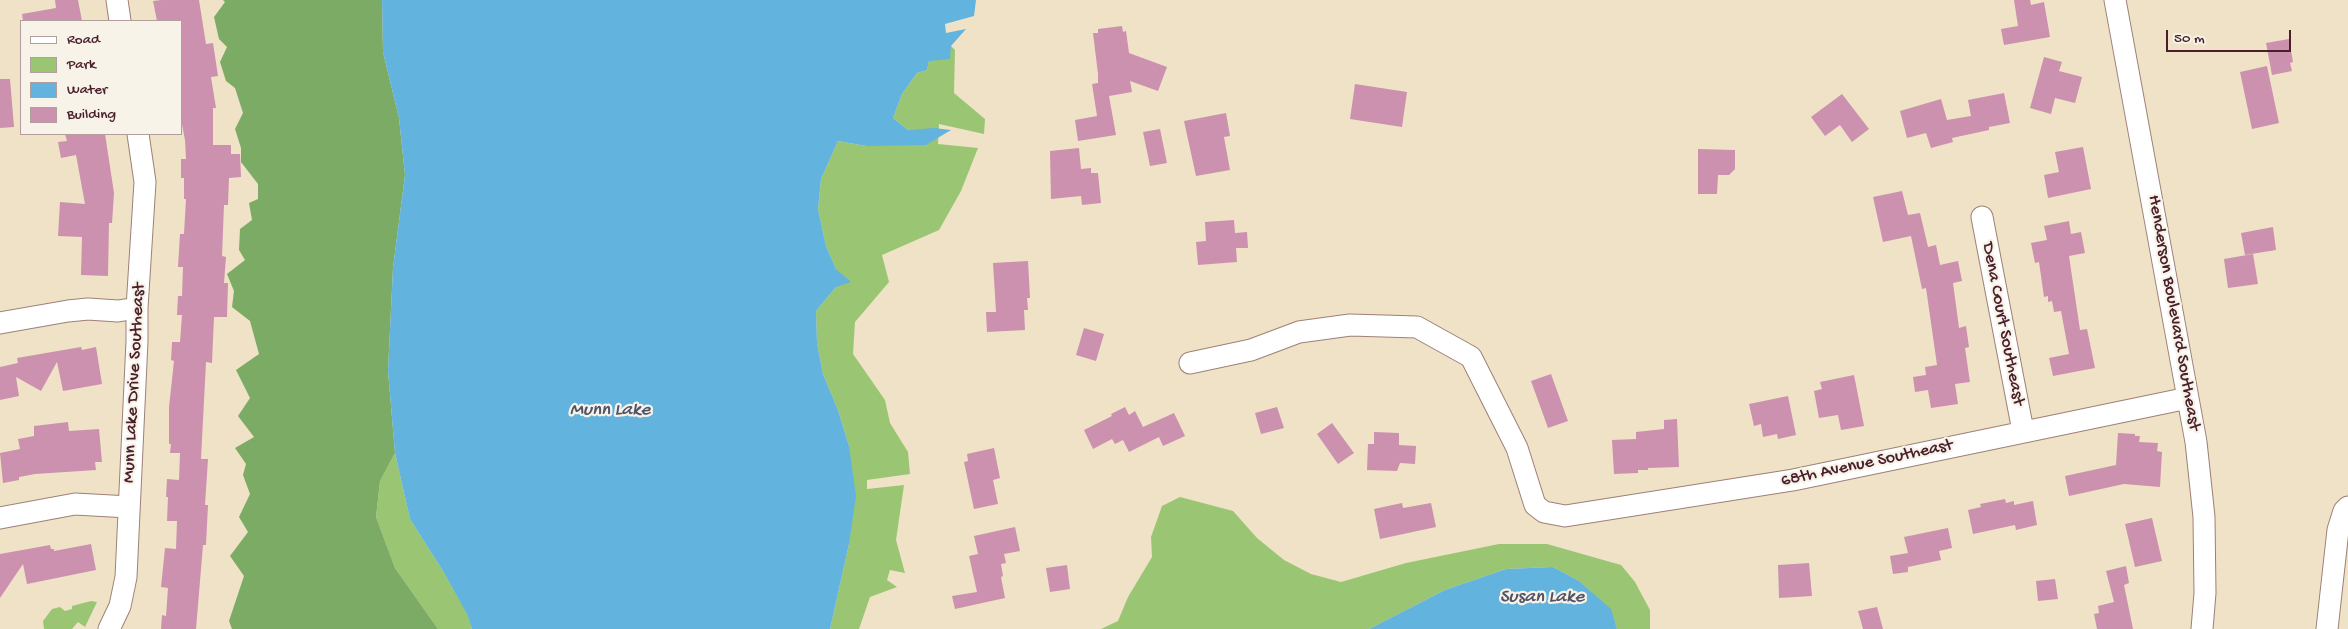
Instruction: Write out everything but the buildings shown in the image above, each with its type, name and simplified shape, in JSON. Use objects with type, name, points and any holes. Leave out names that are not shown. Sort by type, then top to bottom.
[{"type":"street","points":[[116,0],[120,20]]},
{"type":"street","name":"Henderson Boulevard Southeast","points":[[2115,0],[2196,442],[2204,517],[2202,629]]},
{"type":"street","name":"Munn Lake Drive Southeast","points":[[109,629],[120,606],[126,576],[138,341],[137,308],[145,182],[138,135]]},
{"type":"street","name":"Dena Court Southeast","points":[[1982,217],[2023,431]]},
{"type":"street","points":[[0,323],[68,311],[88,309],[118,311],[137,308]]},
{"type":"street","name":"68th Avenue Southeast","points":[[1190,363],[1251,350],[1300,332],[1350,325],[1417,327],[1471,357],[1518,448],[1535,505],[1544,512],[1565,516],[1793,480],[2188,398]]},
{"type":"street","points":[[0,518],[75,504],[129,507]]},
{"type":"street","points":[[2327,629],[2338,530],[2344,511],[2348,507]]},
{"type":"green space","points":[[223,0],[382,0],[383,52],[399,118],[405,175],[393,268],[388,371],[395,453],[380,481],[376,517],[395,568],[438,629],[232,629],[229,621],[244,576],[230,556],[248,532],[239,517],[250,494],[243,475],[246,464],[235,448],[254,437],[238,416],[250,398],[236,370],[259,354],[250,321],[232,307],[234,291],[227,274],[245,260],[239,250],[240,229],[252,220],[249,203],[258,199],[258,184],[241,162],[241,148],[235,129],[243,113],[235,88],[226,81],[220,62],[227,47],[219,39],[214,17],[225,2]]},
{"type":"green space","points":[[951,46],[955,50],[954,93],[985,119],[984,134],[939,124],[938,144],[978,148],[961,191],[939,230],[882,255],[889,282],[855,322],[853,354],[885,400],[890,423],[908,452],[910,474],[867,480],[867,489],[904,485],[896,540],[905,573],[890,570],[887,580],[897,587],[870,597],[859,629],[830,629],[849,544],[849,446],[838,410],[823,374],[817,343],[816,311],[836,287],[836,269],[826,246],[818,209],[821,179],[838,141],[866,146],[908,130],[893,118],[902,94],[917,73],[927,70],[929,61]]},
{"type":"green space","points":[[395,453],[410,519],[467,613],[472,629],[438,629],[395,568],[376,517],[380,481]]},
{"type":"green space","points":[[1180,497],[1233,511],[1257,538],[1284,560],[1311,574],[1341,582],[1406,563],[1499,544],[1547,544],[1621,565],[1635,582],[1650,610],[1650,629],[1617,629],[1610,609],[1579,581],[1553,567],[1506,569],[1445,590],[1369,629],[1101,629],[1118,621],[1128,597],[1152,557],[1151,537],[1162,506]]},
{"type":"green space","points":[[91,601],[97,602],[85,627],[78,622],[72,629],[44,629],[43,621],[52,609],[60,607],[65,611],[72,609],[72,606]]},
{"type":"water","name":"Munn Lake","points":[[382,0],[976,0],[974,16],[945,24],[946,33],[966,29],[951,46],[950,59],[929,61],[927,70],[917,73],[902,94],[893,118],[908,130],[934,128],[951,130],[926,145],[866,146],[838,141],[821,179],[818,209],[826,246],[836,269],[851,282],[836,287],[816,311],[817,343],[823,374],[838,410],[849,446],[856,496],[849,544],[830,629],[472,629],[467,614],[443,571],[410,519],[395,453],[388,371],[393,268],[405,175],[399,118],[383,52]]},
{"type":"water","name":"Susan Lake","points":[[1553,567],[1579,581],[1611,609],[1617,629],[1369,629],[1445,590],[1506,569]]}]
